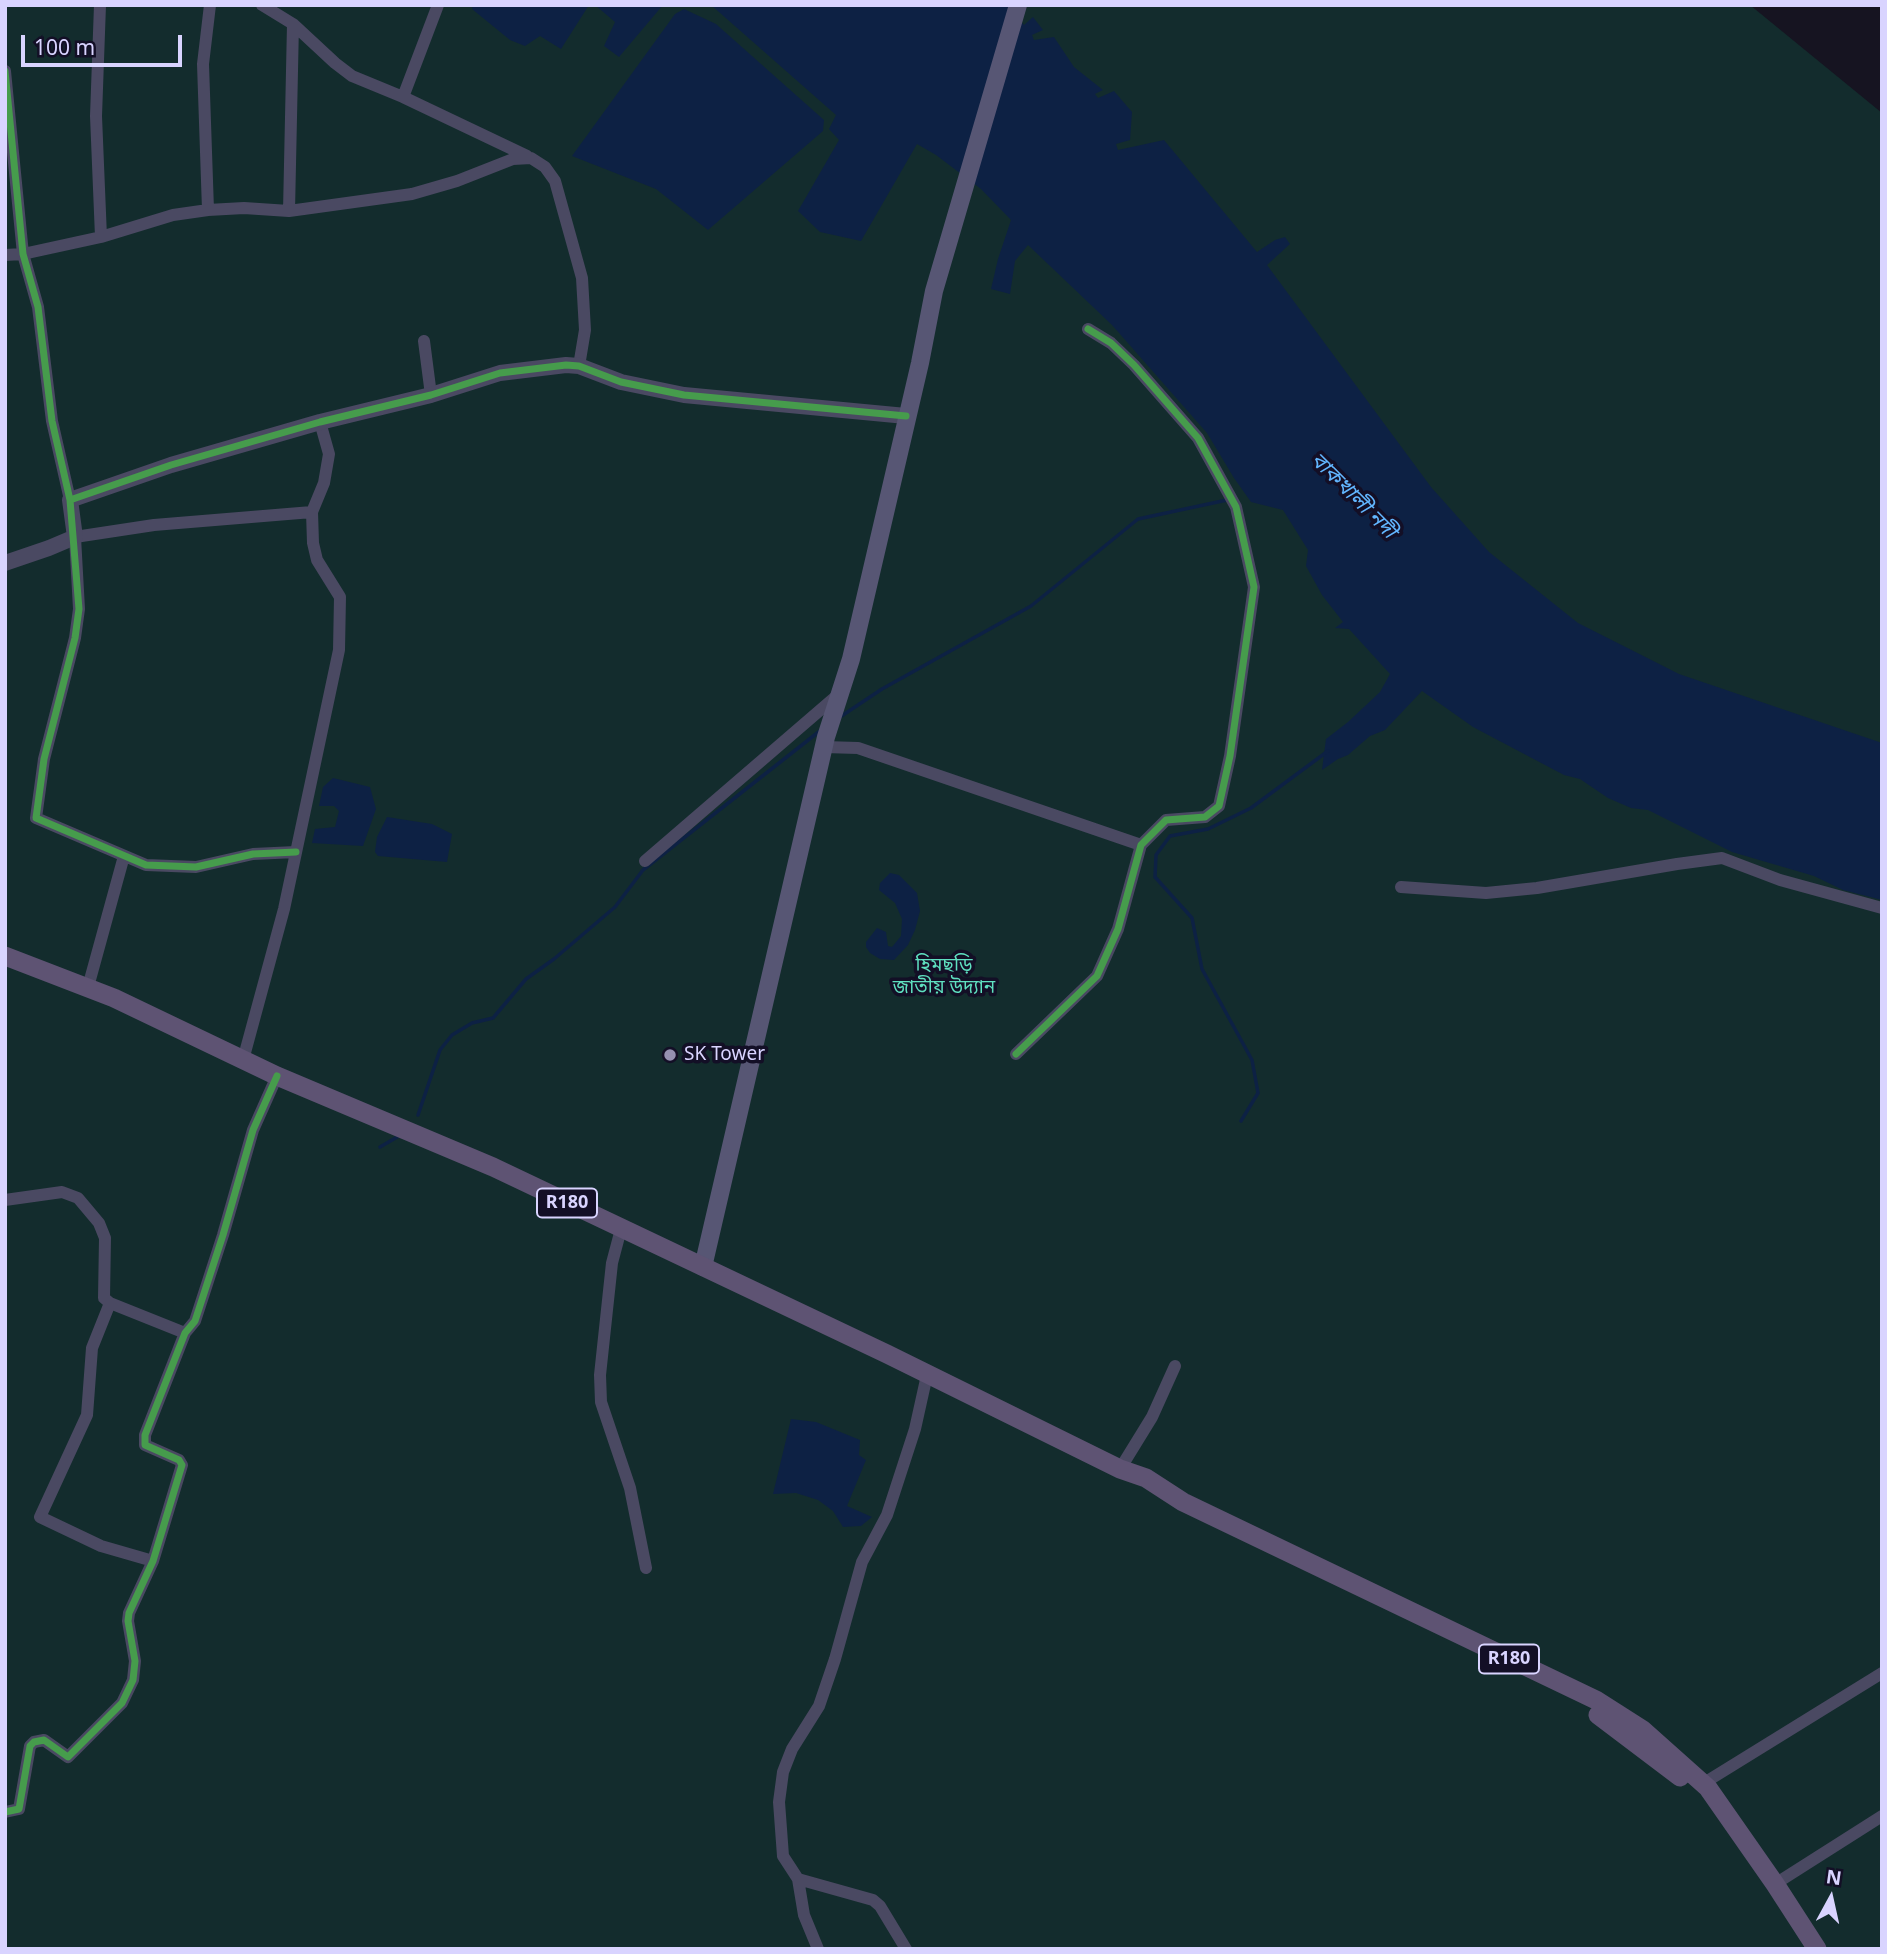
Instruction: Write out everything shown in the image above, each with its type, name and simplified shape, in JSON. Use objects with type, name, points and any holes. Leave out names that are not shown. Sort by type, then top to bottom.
[{"type":"main road","points":[[703,1267],[825,742],[851,659],[934,291],[1018,5]]},
{"type":"main road","name":"R180","points":[[5,956],[88,987],[277,1076],[493,1167],[1120,1469],[1146,1478],[1183,1503],[1596,1700],[1643,1730],[1704,1783],[1817,1949]]},
{"type":"main road","name":"R180","points":[[1120,1469],[1175,1513],[1591,1710],[1690,1785],[1768,1894],[1802,1949]]},
{"type":"street","points":[[100,5],[96,116],[101,237]]},
{"type":"street","points":[[208,209],[203,64],[210,5]]},
{"type":"street","points":[[262,5],[293,24],[352,76],[403,97],[545,167],[555,181],[582,278],[585,330],[579,366]]},
{"type":"street","points":[[403,97],[438,5]]},
{"type":"street","points":[[289,211],[293,24]]},
{"type":"street","points":[[5,71],[23,254],[38,307],[52,421],[70,500],[75,537],[78,618],[44,759],[36,818],[146,865],[196,867],[253,854],[296,852]]},
{"type":"street","points":[[5,255],[23,254],[101,237],[173,215],[208,209],[289,211],[412,194],[457,181],[513,159],[531,158]]},
{"type":"street","points":[[1016,1054],[1097,976],[1118,929],[1141,845],[1166,820],[1205,817],[1219,806],[1230,756],[1254,587],[1236,507],[1198,438],[1111,343],[1088,329]]},
{"type":"street","points":[[424,341],[431,395]]},
{"type":"street","points":[[70,500],[171,465],[320,422],[431,395],[500,373],[566,365],[579,366],[621,382],[684,395],[906,416]]},
{"type":"street","points":[[243,1060],[284,909],[324,718],[334,685],[342,613],[341,597],[317,560],[313,543],[312,512],[324,483],[328,454],[320,422]]},
{"type":"street","points":[[5,563],[75,537],[154,525],[312,512]]},
{"type":"street","points":[[645,862],[840,693]]},
{"type":"street","points":[[825,742],[858,748],[1141,845]]},
{"type":"street","points":[[88,987],[124,856]]},
{"type":"street","points":[[1401,887],[1486,893],[1536,888],[1722,858],[1780,880],[1882,908]]},
{"type":"street","points":[[5,1812],[19,1809],[30,1746],[34,1742],[44,1740],[68,1757],[122,1703],[135,1671],[129,1613],[153,1561],[182,1465],[179,1460],[145,1445],[145,1435],[185,1334],[195,1321],[253,1130],[277,1076]]},
{"type":"street","points":[[5,1200],[62,1192],[78,1198],[99,1223],[105,1238],[104,1298],[110,1303],[185,1334]]},
{"type":"street","points":[[621,1229],[612,1263],[600,1375],[601,1402],[630,1488],[646,1568]]},
{"type":"street","points":[[110,1303],[92,1348],[87,1415],[40,1517],[101,1546],[153,1561]]},
{"type":"street","points":[[1120,1469],[1152,1417],[1175,1366]]},
{"type":"street","points":[[818,1949],[804,1915],[798,1880],[783,1856],[779,1802],[783,1772],[792,1749],[809,1725],[823,1694],[839,1648],[862,1562],[891,1503],[915,1429],[927,1375]]},
{"type":"street","points":[[1704,1783],[1882,1673]]},
{"type":"street","points":[[1775,1884],[1882,1816]]},
{"type":"street","points":[[798,1880],[873,1900],[880,1906],[906,1949]]},
{"type":"green space","name":"হিমছড়ি জাতীয় উদ্যান","points":[[5,5],[1750,5],[1882,113],[1882,1949],[5,1949]]},
{"type":"water","points":[[473,5],[589,5],[561,49],[540,36],[525,46],[510,40],[472,9]]},
{"type":"water","points":[[595,5],[663,5],[619,57],[604,46],[615,22]]},
{"type":"water","name":"বাকখালী নদী","points":[[711,5],[1015,5],[1011,10],[1024,25],[1033,17],[1043,30],[1032,35],[1034,40],[1054,37],[1074,67],[1103,90],[1095,94],[1098,98],[1114,91],[1132,112],[1130,140],[1116,144],[1118,150],[1164,140],[1257,252],[1285,237],[1290,244],[1267,265],[1431,487],[1489,552],[1578,623],[1679,674],[1882,743],[1882,900],[1843,890],[1814,876],[1732,852],[1648,810],[1631,808],[1608,798],[1580,779],[1564,775],[1473,727],[1422,691],[1385,730],[1370,736],[1348,755],[1322,770],[1326,739],[1380,692],[1390,674],[1349,629],[1335,628],[1343,622],[1322,595],[1306,566],[1308,550],[1283,510],[1251,502],[1207,433],[1112,325],[1028,245],[1015,261],[1010,294],[991,289],[1011,220],[981,189],[936,155],[917,144],[861,241],[820,232],[798,211],[839,140],[829,129],[836,115]]},
{"type":"water","points":[[684,9],[716,24],[824,120],[823,131],[708,230],[656,189],[572,156],[675,14]]},
{"type":"water","points":[[333,778],[370,787],[376,809],[363,846],[312,843],[315,829],[335,827],[339,811],[334,806],[319,806],[323,787]]},
{"type":"water","points":[[387,817],[432,824],[452,834],[447,862],[378,856],[375,852],[377,837]]},
{"type":"water","points":[[890,873],[899,875],[917,893],[920,911],[908,945],[894,960],[880,959],[866,947],[866,942],[877,928],[886,932],[888,946],[892,947],[901,936],[902,919],[895,903],[879,890],[880,883]]},
{"type":"water","points":[[791,1419],[816,1422],[860,1440],[859,1455],[866,1460],[847,1506],[872,1517],[861,1526],[843,1527],[833,1511],[818,1500],[796,1493],[773,1494]]},
{"type":"waterway","points":[[840,717],[882,689],[1031,606],[1138,519],[1227,500]]},
{"type":"waterway","points":[[418,1115],[440,1050],[452,1035],[472,1023],[493,1018],[526,979],[615,907],[643,870],[821,730]]},
{"type":"waterway","points":[[1241,1121],[1258,1093],[1252,1060],[1202,969],[1192,918],[1155,877],[1156,855],[1170,836],[1208,829],[1251,808],[1328,751]]},
{"type":"waterway","points":[[380,1147],[399,1136]]},
{"type":"cycle path","points":[[5,71],[23,254],[38,307],[52,421],[70,500],[79,609],[75,638],[44,759],[36,818],[146,865],[196,867],[253,854],[296,852]]},
{"type":"cycle path","points":[[1016,1054],[1097,976],[1118,929],[1141,845],[1166,820],[1205,817],[1219,806],[1230,756],[1254,587],[1236,507],[1198,438],[1134,365],[1111,343],[1088,329]]},
{"type":"cycle path","points":[[70,500],[171,465],[320,422],[431,395],[500,373],[566,365],[579,366],[621,382],[684,395],[906,416]]},
{"type":"cycle path","points":[[5,1812],[19,1809],[30,1746],[34,1742],[44,1740],[68,1757],[122,1703],[133,1680],[135,1661],[129,1613],[153,1561],[182,1465],[179,1460],[145,1445],[145,1435],[185,1333],[195,1321],[253,1130],[277,1076]]},
{"type":"place","name":"SK Tower","points":[[670,1055]]}]
